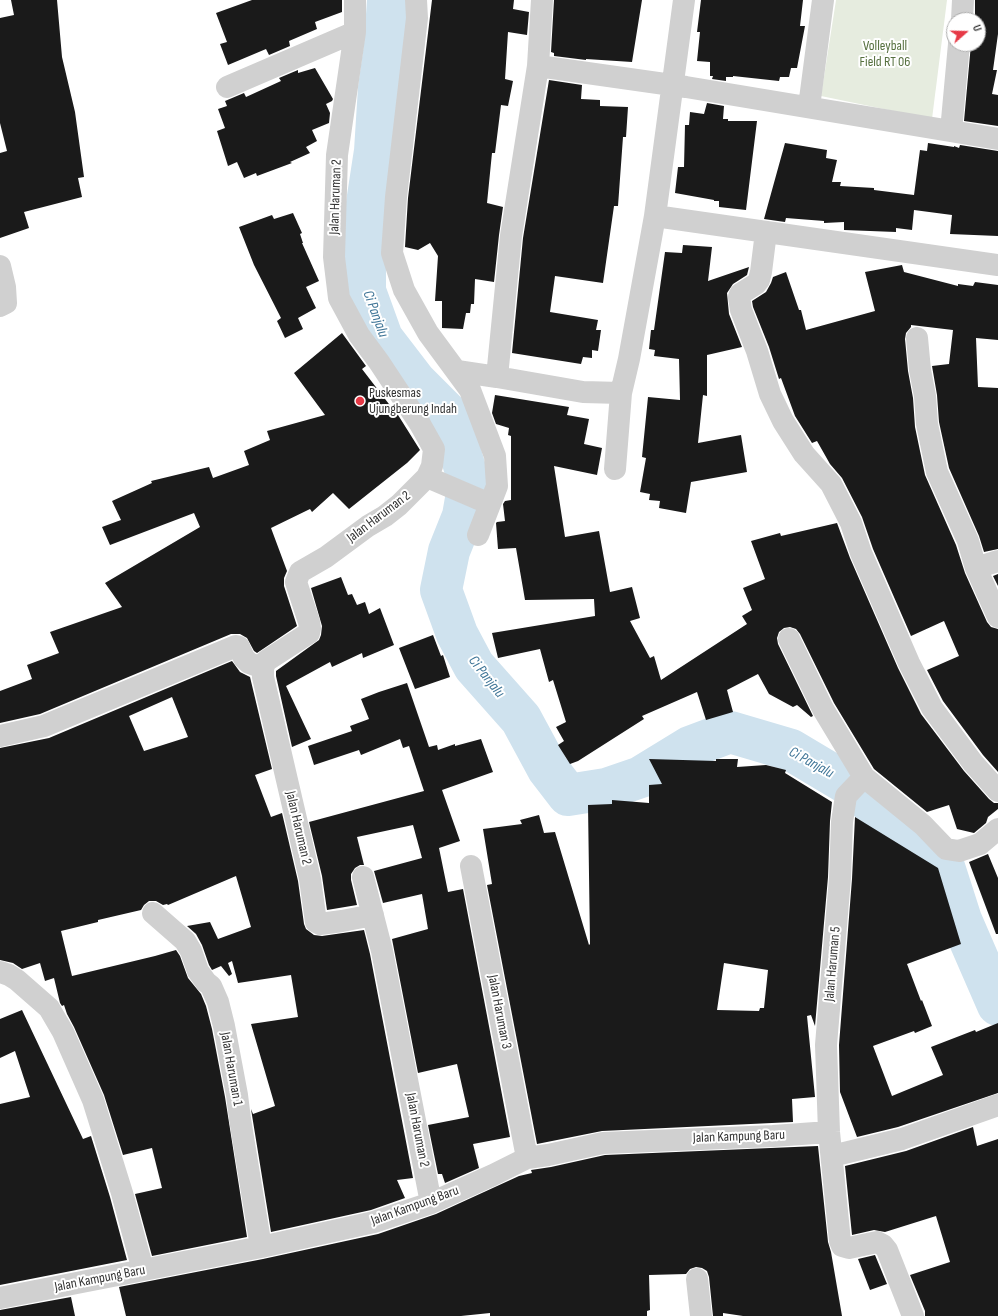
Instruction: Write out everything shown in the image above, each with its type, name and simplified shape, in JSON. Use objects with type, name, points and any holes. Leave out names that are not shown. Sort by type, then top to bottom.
[{"type":"street","name":"Jalan Haruman 2","points":[[355,0],[356,32],[337,155],[334,257],[339,298],[359,335],[379,362],[420,424],[434,449],[432,466],[435,481],[368,526],[326,557],[300,572],[296,582],[309,622],[309,634],[266,661],[263,668],[262,677],[310,879],[316,922],[320,924],[373,915]]},
{"type":"street","points":[[416,0],[417,18],[397,190],[392,253],[404,290],[428,333],[470,390],[495,456],[497,486],[481,500],[478,534]]},
{"type":"street","points":[[497,377],[511,236],[538,66],[542,0]]},
{"type":"street","points":[[615,470],[621,393],[629,359],[655,216],[684,0]]},
{"type":"street","points":[[809,107],[823,0]]},
{"type":"street","points":[[963,12],[964,0]]},
{"type":"street","points":[[227,87],[356,32]]},
{"type":"street","points":[[951,131],[958,52]]},
{"type":"street","points":[[538,66],[673,85],[998,139]]},
{"type":"street","points":[[655,216],[998,265]]},
{"type":"street","points":[[766,232],[759,280],[756,284],[740,294],[739,297],[741,310],[757,351],[770,394],[783,422],[804,454],[831,484],[851,523],[861,553],[909,663],[932,708],[973,762],[998,791]]},
{"type":"street","points":[[0,266],[5,287],[6,303],[0,306]]},
{"type":"street","points":[[917,338],[920,370],[925,396],[927,424],[937,472],[968,541],[976,568],[998,617]]},
{"type":"street","points":[[457,371],[583,392],[621,393]]},
{"type":"street","points":[[435,481],[481,500]]},
{"type":"street","points":[[976,568],[998,561]]},
{"type":"street","points":[[789,639],[823,709],[862,779],[923,825],[946,849],[959,851],[980,844],[998,829]]},
{"type":"street","points":[[0,736],[44,726],[236,646],[239,647],[244,658],[249,663],[263,668]]},
{"type":"street","name":"Jalan Haruman 5","points":[[862,779],[846,796],[842,822],[840,878],[826,1044],[829,1132],[840,1241],[842,1246],[849,1248],[877,1242],[883,1244],[887,1250],[907,1315]]},
{"type":"street","name":"Jalan Haruman 3","points":[[471,866],[527,1158]]},
{"type":"street","name":"Jalan Haruman 2","points":[[363,877],[382,951],[431,1203]]},
{"type":"street","name":"Jalan Haruman 1","points":[[153,913],[185,941],[191,951],[198,971],[211,986],[218,1002],[237,1095],[261,1247]]},
{"type":"street","points":[[0,972],[17,980],[49,1008],[63,1032],[93,1100],[122,1193],[143,1270]]},
{"type":"street","points":[[832,1156],[902,1139],[998,1105]]},
{"type":"street","name":"Jalan Kampung Baru","points":[[0,1298],[261,1247],[374,1222],[431,1203],[527,1158],[603,1143],[773,1136],[829,1132]]},
{"type":"street","points":[[697,1279],[701,1316]]},
{"type":"green space","name":"Volleyball Field RT 06","points":[[836,0],[947,0],[932,119],[821,96]]},
{"type":"building","points":[[11,0],[57,0],[62,57],[75,112],[84,177],[78,178],[82,197],[24,212],[29,228],[0,238],[0,153],[7,151],[0,123],[0,18],[14,15]]},
{"type":"building","points":[[252,0],[342,0],[342,12],[315,22],[317,29],[289,41],[290,46],[269,55],[266,49],[228,65],[220,44],[227,42],[216,13]]},
{"type":"building","points":[[432,0],[514,0],[513,9],[529,12],[527,35],[508,32],[505,79],[513,81],[508,106],[501,105],[495,153],[492,153],[487,203],[503,207],[494,282],[475,279],[474,304],[471,304],[470,313],[466,313],[463,329],[442,328],[442,301],[435,301],[438,256],[430,243],[418,250],[405,247],[408,198]]},
{"type":"building","points":[[554,0],[642,0],[632,62],[586,60],[554,56],[554,53],[551,52]]},
{"type":"building","points":[[701,0],[803,0],[800,26],[805,26],[797,68],[791,68],[789,77],[780,77],[779,81],[733,76],[726,77],[726,81],[712,79],[713,76],[710,76],[710,62],[697,61],[700,32],[697,32]]},
{"type":"building","points":[[975,0],[998,0],[998,34],[993,70],[997,70],[992,94],[998,95],[998,126],[964,121],[970,52],[986,52],[986,12],[975,12]]},
{"type":"building","points":[[315,68],[333,99],[326,104],[330,113],[329,123],[312,130],[317,141],[306,147],[310,153],[290,162],[292,163],[257,176],[256,173],[244,178],[237,162],[228,166],[217,131],[225,128],[218,109],[227,106],[225,101],[244,93],[246,97],[281,81],[279,78],[298,70],[298,73]]},
{"type":"building","points":[[549,80],[582,85],[581,99],[600,100],[600,106],[628,107],[626,137],[623,137],[618,206],[614,206],[603,283],[555,276],[550,312],[598,320],[596,330],[601,330],[598,351],[592,350],[592,358],[583,357],[581,364],[512,353],[523,238]]},
{"type":"building","points":[[707,103],[724,106],[723,119],[728,119],[728,121],[757,121],[746,210],[719,207],[719,201],[675,193],[678,167],[684,167],[685,125],[689,125],[690,112],[704,114]]},
{"type":"building","points":[[785,143],[827,150],[826,158],[837,160],[832,182],[841,182],[840,186],[874,188],[874,190],[914,195],[920,150],[927,151],[928,143],[959,148],[960,145],[998,151],[998,236],[950,234],[952,215],[914,210],[912,230],[896,228],[896,232],[844,230],[844,222],[824,223],[824,221],[786,218],[785,222],[764,219]]},
{"type":"building","points":[[293,213],[302,233],[300,234],[302,243],[319,281],[306,287],[316,308],[298,318],[303,329],[285,338],[277,321],[281,318],[254,265],[239,227],[272,215],[274,219]]},
{"type":"building","points":[[683,245],[712,247],[708,281],[749,267],[747,275],[733,284],[727,293],[729,314],[742,347],[707,355],[707,396],[703,395],[698,443],[741,435],[747,472],[691,482],[686,513],[659,508],[660,501],[649,500],[650,494],[640,492],[646,458],[642,457],[648,397],[680,400],[679,359],[654,356],[655,350],[649,349],[651,330],[654,330],[665,252],[682,253]]},
{"type":"building","points":[[902,265],[904,272],[958,286],[958,284],[973,286],[975,282],[998,285],[998,340],[976,338],[978,387],[998,388],[998,549],[984,552],[979,536],[949,468],[939,422],[937,395],[932,366],[949,364],[953,330],[911,325],[906,333],[905,339],[908,371],[913,398],[915,427],[925,475],[956,545],[965,573],[987,622],[991,627],[998,629],[998,772],[983,755],[943,701],[927,670],[959,656],[944,621],[911,636],[873,549],[862,517],[842,478],[830,464],[817,441],[812,443],[795,416],[781,378],[779,379],[769,347],[753,307],[752,301],[766,292],[773,277],[786,272],[799,310],[801,310],[806,330],[875,311],[865,272]]},
{"type":"building","points":[[342,333],[366,366],[362,369],[392,408],[393,407],[420,450],[407,463],[349,509],[333,493],[312,512],[310,509],[271,528],[287,571],[284,578],[284,586],[297,626],[257,653],[254,651],[247,638],[240,634],[231,634],[40,714],[0,723],[0,691],[32,679],[27,665],[59,653],[50,632],[122,607],[105,583],[200,527],[194,513],[110,545],[102,527],[121,520],[112,501],[152,483],[151,481],[209,467],[213,478],[249,465],[244,451],[270,440],[267,431],[325,415],[294,373]]},
{"type":"building","points":[[495,395],[569,407],[567,415],[589,419],[584,444],[602,448],[597,475],[554,466],[565,537],[599,531],[610,592],[632,587],[640,618],[630,621],[650,658],[654,656],[661,680],[747,624],[742,616],[752,610],[743,588],[765,579],[751,541],[780,533],[781,536],[837,523],[850,558],[898,668],[921,714],[964,771],[989,799],[994,803],[998,803],[998,809],[988,817],[986,823],[974,833],[957,829],[949,805],[927,812],[874,769],[834,703],[800,634],[796,629],[790,627],[784,628],[779,632],[777,638],[778,644],[813,716],[811,717],[797,705],[793,707],[769,694],[758,674],[727,690],[733,712],[706,720],[697,692],[642,716],[644,719],[578,761],[570,764],[558,745],[564,741],[556,727],[566,722],[553,680],[549,682],[540,649],[498,658],[492,633],[595,616],[594,599],[525,600],[516,548],[498,549],[496,523],[505,521],[503,504],[505,501],[511,500],[511,436],[508,435],[509,428],[496,424],[492,413]]},
{"type":"building","points":[[998,574],[998,586],[993,576]]},
{"type":"building","points":[[341,577],[348,595],[352,594],[357,605],[365,602],[369,614],[380,608],[394,645],[363,658],[362,653],[332,667],[330,662],[286,686],[311,739],[292,747],[276,671],[319,640],[322,626],[311,588]]},
{"type":"building","points":[[433,635],[441,656],[443,655],[450,677],[415,689],[399,648]]},
{"type":"building","points":[[232,661],[240,672],[250,677],[272,769],[255,775],[271,817],[282,813],[298,881],[306,929],[314,935],[322,936],[364,930],[370,954],[413,1178],[397,1180],[405,1198],[371,1210],[271,1232],[251,1109],[253,1114],[275,1106],[251,1024],[298,1017],[291,975],[238,983],[232,961],[228,963],[232,974],[229,976],[221,966],[212,970],[196,934],[187,926],[210,922],[218,939],[251,927],[236,876],[168,905],[163,905],[156,901],[149,901],[141,910],[98,920],[98,922],[61,931],[72,976],[176,950],[180,956],[188,978],[201,994],[206,1006],[225,1097],[247,1237],[152,1256],[135,1194],[162,1188],[152,1148],[123,1155],[104,1095],[64,1005],[62,1006],[60,1003],[54,978],[45,981],[40,963],[22,969],[13,963],[0,960],[0,748],[49,738]],"holes":[[[172,697],[188,737],[144,751],[129,716]]]},
{"type":"building","points":[[407,683],[429,747],[437,745],[438,750],[455,744],[455,746],[481,739],[493,772],[442,790],[460,841],[439,848],[448,892],[463,889],[510,1137],[473,1144],[479,1168],[445,1183],[442,1174],[438,1174],[428,1125],[469,1117],[457,1064],[418,1073],[392,939],[428,929],[422,894],[383,903],[374,871],[422,858],[413,825],[357,837],[364,865],[360,865],[355,868],[351,874],[357,905],[327,910],[322,876],[309,822],[424,791],[409,746],[403,748],[400,739],[361,755],[359,750],[314,765],[308,746],[352,731],[350,726],[369,719],[361,699]]},
{"type":"building","points":[[649,759],[716,761],[716,759],[738,759],[737,767],[766,765],[786,770],[785,773],[832,802],[828,877],[815,1026],[811,1015],[807,1016],[815,1097],[792,1099],[793,1122],[602,1131],[537,1144],[487,885],[492,884],[483,829],[522,824],[520,820],[539,815],[544,833],[555,832],[589,945],[588,805],[612,804],[612,800],[649,803],[649,785],[662,784]],"holes":[[[724,963],[768,970],[764,1008],[760,1008],[759,1011],[717,1010]]]},
{"type":"building","points":[[855,817],[938,868],[961,944],[907,964],[932,1026],[873,1046],[892,1096],[943,1075],[931,1047],[998,1023],[998,1093],[898,1127],[857,1137],[840,1092],[839,1045],[852,879]]},
{"type":"building","points":[[988,854],[998,878],[998,934],[996,934],[969,862]]},
{"type":"building","points":[[22,1010],[83,1139],[91,1136],[110,1197],[127,1260],[0,1285],[0,1104],[30,1097],[15,1051],[0,1058],[0,1019]]},
{"type":"building","points":[[973,1127],[977,1146],[998,1139],[998,1316],[925,1316],[925,1311],[910,1275],[950,1262],[936,1216],[885,1232],[874,1230],[852,1235],[845,1166],[906,1151]]},
{"type":"building","points":[[818,1146],[828,1242],[842,1316],[743,1316],[723,1313],[723,1316],[713,1316],[707,1271],[696,1267],[690,1269],[686,1274],[649,1275],[650,1310],[647,1311],[647,1316],[490,1316],[490,1313],[461,1316],[126,1316],[119,1287],[263,1259],[378,1234],[436,1214],[519,1176],[532,1173],[531,1170],[605,1155]]},
{"type":"building","points":[[875,1255],[887,1284],[870,1290],[858,1259]]},
{"type":"building","points":[[71,1297],[75,1316],[0,1316],[0,1310]]},
{"type":"waterway","name":"Ci Panjalu","points":[[388,0],[385,45],[379,88],[375,151],[365,216],[365,291],[382,338],[415,381],[449,415],[469,482],[463,516],[449,551],[441,590],[457,634],[474,666],[521,719],[548,769],[568,795],[606,789],[641,777],[690,747],[730,732],[791,750],[853,787],[944,867],[961,920],[998,1005]]},
{"type":"place","name":"Puskesmas Ujungberung Indah","points":[[360,401]]}]
